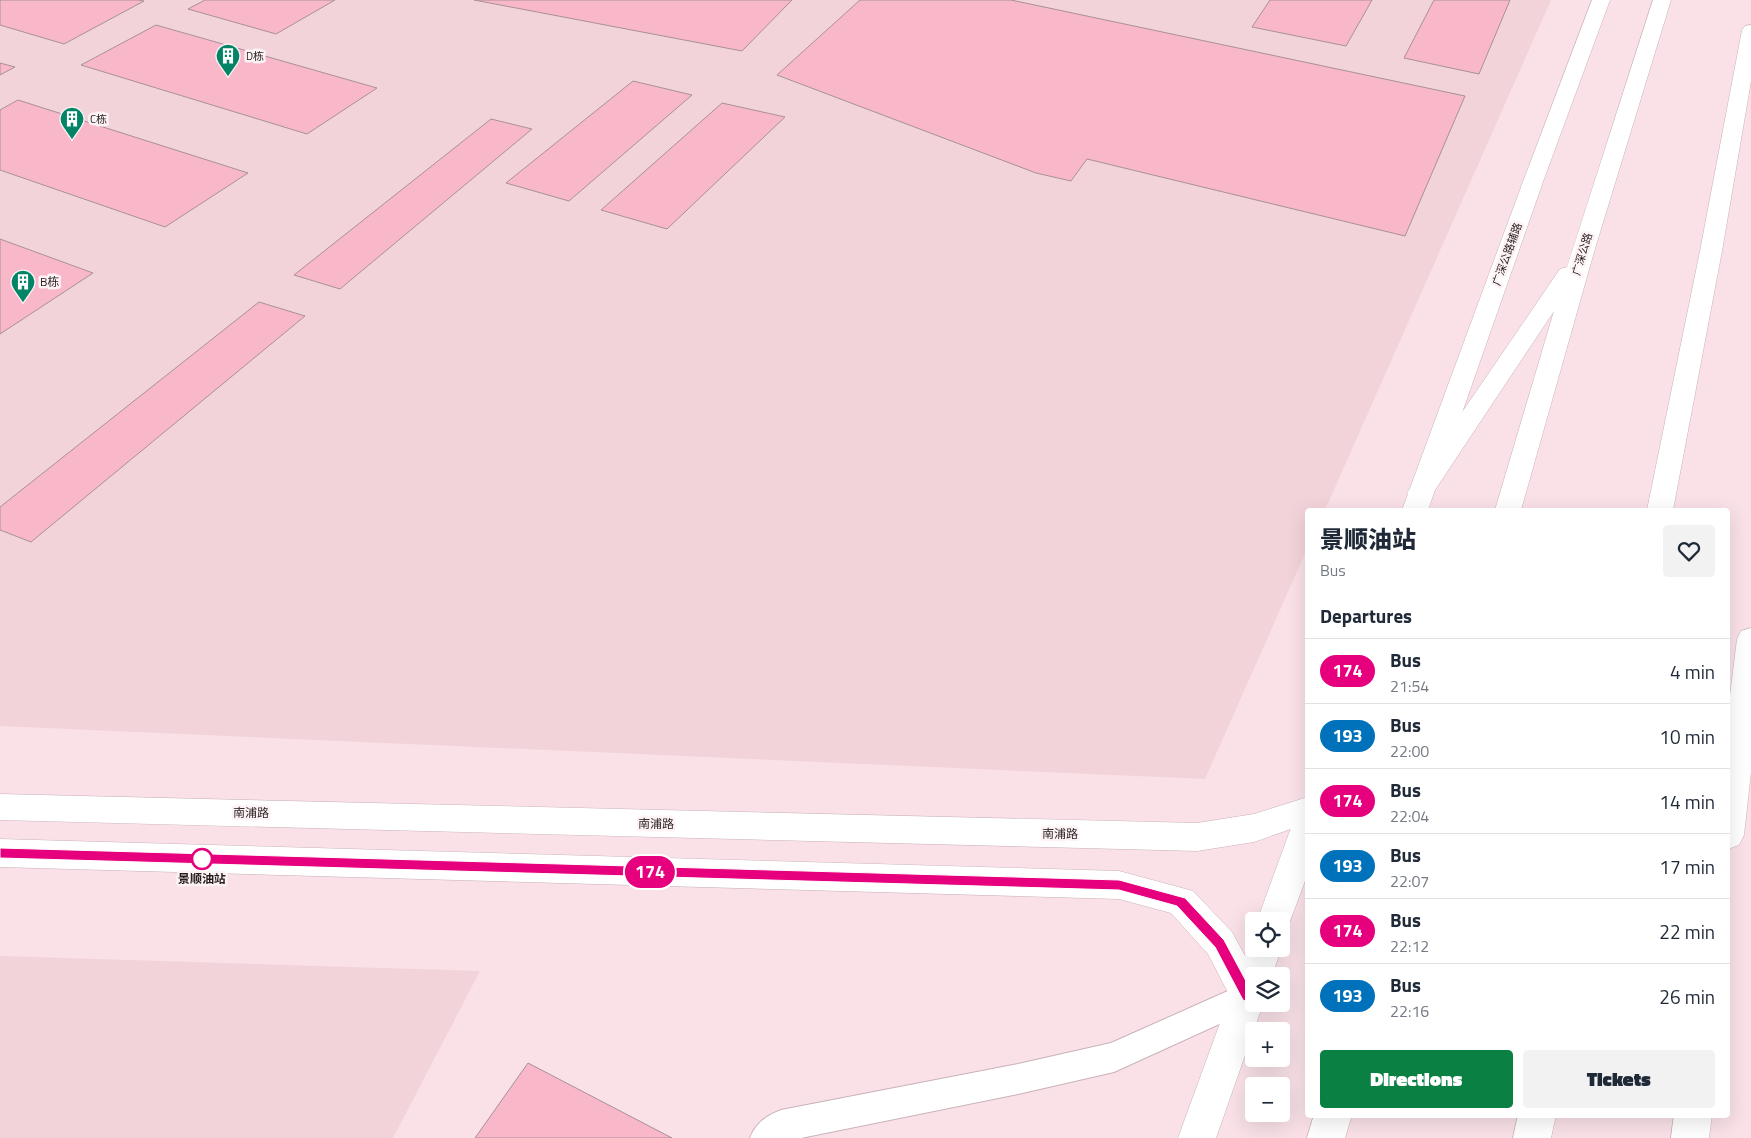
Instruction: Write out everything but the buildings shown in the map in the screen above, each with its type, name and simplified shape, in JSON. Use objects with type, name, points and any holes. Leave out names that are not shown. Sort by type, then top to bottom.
[{"type":"main road","name":"广深公路辅路","points":[[1417,502],[1534,179],[1602,0]]},
{"type":"main road","name":"广深公路","points":[[1509,508],[1583,252],[1662,0]]},
{"type":"main road","points":[[1660,508],[1751,30]]},
{"type":"main road","points":[[1735,121],[1751,98]]},
{"type":"main road","points":[[1417,502],[1583,252]]},
{"type":"main road","points":[[1673,448],[1677,508]]},
{"type":"main road","points":[[1730,818],[1751,639]]},
{"type":"main road","name":"南浦路","points":[[0,807],[1197,837],[1254,828],[1305,811]]},
{"type":"main road","points":[[1277,912],[1305,833]]},
{"type":"main road","points":[[0,853],[1119,885],[1181,902],[1220,944],[1245,975]]},
{"type":"main road","points":[[1197,1138],[1245,1004]]},
{"type":"main road","points":[[1326,1138],[1332,1118]]},
{"type":"main road","points":[[1532,1138],[1536,1118]]},
{"type":"main road","points":[[1690,1138],[1693,1118]]},
{"type":"lane","points":[[766,1138],[781,1126],[1018,1079],[1114,1057],[1245,988]]},
{"type":"shaded area","points":[[0,0],[1551,0],[1326,508],[1305,508],[1305,554],[1205,779],[0,726]]},
{"type":"shaded area","points":[[0,956],[480,971],[393,1138],[0,1138]]},
{"type":"bus line","name":"174","points":[[0,853],[1119,885],[1181,902],[1220,944],[1245,990]]},
{"type":"place","name":"D栋","points":[[228,77]]},
{"type":"place","name":"C栋","points":[[72,140]]},
{"type":"place","name":"B栋","points":[[23,303]]},
{"type":"place","name":"景顺油站","points":[[202,859]]}]
